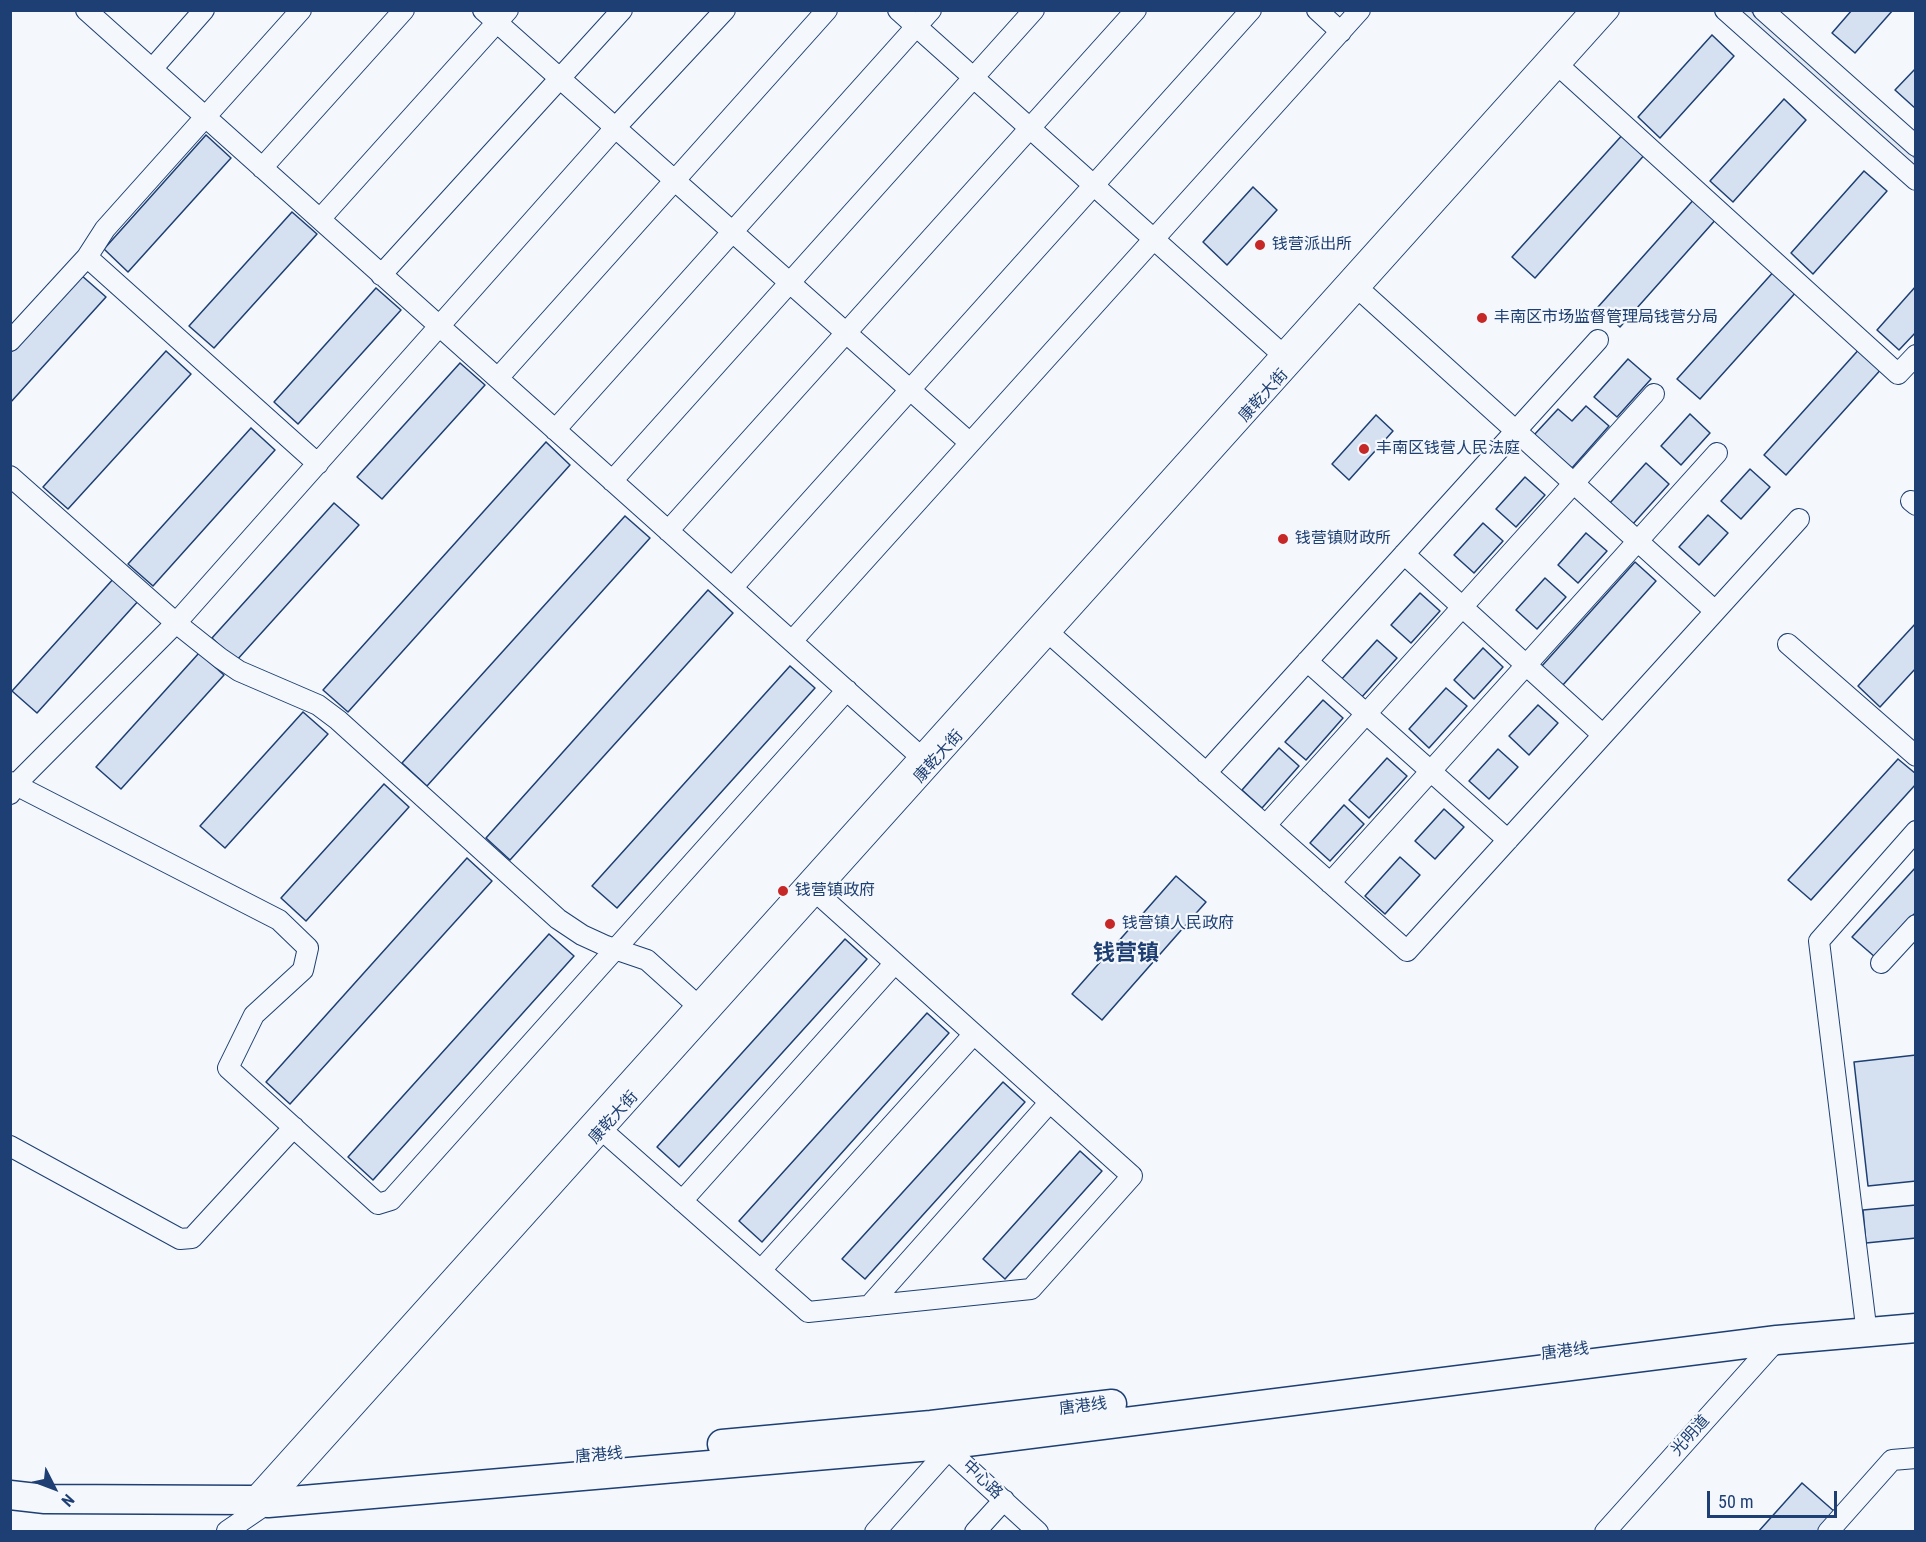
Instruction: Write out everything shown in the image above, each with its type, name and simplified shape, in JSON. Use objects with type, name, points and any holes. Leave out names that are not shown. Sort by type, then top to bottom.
[{"type":"highway","name":"唐港线","points":[[941,1440],[1916,1312]]},
{"type":"highway","name":"唐港线","points":[[10,1495],[45,1499],[268,1496],[941,1440],[1777,1340],[1916,1328]]},
{"type":"street","points":[[86,10],[920,756]]},
{"type":"street","points":[[152,69],[204,10]]},
{"type":"street","points":[[10,341],[87,257],[105,229],[302,10]]},
{"type":"street","points":[[262,168],[404,10]]},
{"type":"street","points":[[381,274],[622,10]]},
{"type":"street","points":[[725,10],[615,128],[176,623],[12,787],[279,920],[308,948],[303,970],[254,1015],[228,1068],[378,1204],[392,1200],[847,690]]},
{"type":"street","points":[[498,378],[827,10]]},
{"type":"street","points":[[898,10],[1282,354]]},
{"type":"street","points":[[555,430],[931,10]]},
{"type":"street","points":[[612,481],[1034,10]]},
{"type":"street","points":[[668,531],[1136,10]]},
{"type":"street","points":[[732,588],[1251,10]]},
{"type":"street","points":[[1317,10],[1341,32]]},
{"type":"street","points":[[792,641],[1360,10]]},
{"type":"street","name":"康乾大街","points":[[268,1496],[603,1131],[817,893],[1282,354],[1354,285],[1591,10]]},
{"type":"street","name":"康乾大街","points":[[268,1496],[697,1005],[920,756],[1044,629],[1354,285],[1610,10]]},
{"type":"street","points":[[1725,10],[1916,180]]},
{"type":"street","points":[[1763,10],[1916,146]]},
{"type":"street","points":[[320,219],[496,15],[560,79],[970,443]]},
{"type":"street","points":[[1559,66],[1898,374],[1916,355]]},
{"type":"street","points":[[87,257],[318,464]]},
{"type":"street","points":[[1354,285],[1715,611]]},
{"type":"street","points":[[1206,773],[1598,340]]},
{"type":"street","points":[[1266,825],[1654,394]]},
{"type":"street","points":[[1330,883],[1717,453]]},
{"type":"street","points":[[10,476],[176,623],[239,671],[318,705],[338,720],[558,919],[582,935],[647,960],[697,1005]]},
{"type":"street","points":[[1044,629],[1407,951],[1799,519]]},
{"type":"street","points":[[1404,554],[1603,735]]},
{"type":"street","points":[[1788,644],[1916,756]]},
{"type":"street","points":[[1307,662],[1508,840]]},
{"type":"street","points":[[1865,1318],[1819,941],[1916,831]]},
{"type":"street","points":[[603,1131],[808,1312],[1031,1289],[1132,1176],[817,893]]},
{"type":"street","points":[[1881,963],[1916,925]]},
{"type":"street","points":[[682,1201],[895,963]]},
{"type":"street","points":[[761,1270],[974,1034]]},
{"type":"street","points":[[869,1306],[1050,1102]]},
{"type":"street","points":[[10,1146],[180,1239],[192,1238],[294,1127]]},
{"type":"street","name":"光明道","points":[[1605,1532],[1777,1340]]},
{"type":"street","points":[[875,1532],[941,1440]]},
{"type":"street","name":"中心路","points":[[941,1440],[1038,1532]]},
{"type":"street","points":[[1828,1532],[1892,1460],[1916,1458]]},
{"type":"street","points":[[227,1531],[268,1496]]},
{"type":"street","points":[[975,1532],[1004,1500]]},
{"type":"shaded area","points":[[1736,11],[1751,11],[1915,158],[1915,169]]},
{"type":"building","points":[[1852,10],[1893,10],[1855,53],[1832,33]]},
{"type":"building","points":[[1712,35],[1734,56],[1660,138],[1638,117]]},
{"type":"building","points":[[1916,68],[1916,109],[1895,90]]},
{"type":"building","points":[[1784,99],[1806,120],[1733,202],[1710,181]]},
{"type":"building","points":[[1625,132],[1647,152],[1535,278],[1512,257]]},
{"type":"building","points":[[206,135],[231,158],[128,272],[104,249]]},
{"type":"building","points":[[1864,171],[1887,191],[1813,274],[1791,253]]},
{"type":"building","name":"钱营派出所","points":[[1253,187],[1277,210],[1227,265],[1203,242]]},
{"type":"building","points":[[1696,197],[1718,217],[1620,327],[1598,307]]},
{"type":"building","points":[[292,212],[317,234],[214,348],[189,326]]},
{"type":"building","points":[[1776,269],[1798,290],[1700,399],[1677,379]]},
{"type":"building","points":[[81,275],[106,297],[10,403],[10,353]]},
{"type":"building","points":[[1916,286],[1916,332],[1899,350],[1877,330]]},
{"type":"building","points":[[376,288],[401,310],[298,424],[274,402]]},
{"type":"building","points":[[1862,346],[1884,366],[1786,475],[1764,455]]},
{"type":"building","points":[[166,351],[191,374],[68,509],[43,487]]},
{"type":"building","points":[[1628,359],[1651,379],[1617,417],[1594,397]]},
{"type":"building","points":[[460,363],[485,385],[382,499],[357,477]]},
{"type":"building","points":[[1586,406],[1609,426],[1572,468],[1534,435],[1558,409],[1572,421]]},
{"type":"building","points":[[1690,414],[1710,433],[1681,465],[1661,446]]},
{"type":"building","points":[[1376,415],[1393,431],[1349,480],[1332,464]]},
{"type":"building","points":[[251,428],[275,450],[153,586],[128,564]]},
{"type":"building","points":[[546,442],[570,465],[348,712],[323,690]]},
{"type":"building","points":[[1646,463],[1669,484],[1632,525],[1609,504]]},
{"type":"building","points":[[1750,469],[1770,487],[1741,519],[1721,501]]},
{"type":"building","points":[[1525,477],[1545,495],[1516,527],[1496,509]]},
{"type":"building","points":[[334,503],[359,525],[236,661],[212,638]]},
{"type":"building","points":[[1708,515],[1728,533],[1699,565],[1679,547]]},
{"type":"building","points":[[625,516],[650,538],[427,786],[402,763]]},
{"type":"building","points":[[1483,523],[1503,541],[1474,573],[1454,555]]},
{"type":"building","points":[[1586,533],[1607,551],[1578,583],[1558,565]]},
{"type":"building","points":[[1635,562],[1656,581],[1562,686],[1541,667]]},
{"type":"building","points":[[115,577],[140,599],[37,713],[12,691]]},
{"type":"building","points":[[1545,578],[1566,597],[1537,629],[1516,610]]},
{"type":"building","points":[[708,590],[733,613],[510,860],[486,838]]},
{"type":"building","points":[[1420,593],[1440,611],[1411,643],[1391,625]]},
{"type":"building","points":[[1916,623],[1916,668],[1880,707],[1858,686]]},
{"type":"building","points":[[1377,640],[1397,658],[1360,699],[1340,681]]},
{"type":"building","points":[[1483,648],[1503,667],[1474,699],[1454,680]]},
{"type":"building","points":[[199,653],[224,675],[121,789],[96,767]]},
{"type":"building","points":[[790,666],[815,688],[617,908],[592,886]]},
{"type":"building","points":[[1446,688],[1467,706],[1429,748],[1409,729]]},
{"type":"building","points":[[1323,700],[1343,718],[1306,760],[1285,742]]},
{"type":"building","points":[[1538,705],[1558,723],[1529,755],[1509,736]]},
{"type":"building","points":[[303,712],[328,734],[225,848],[200,826]]},
{"type":"building","points":[[1279,748],[1299,766],[1262,808],[1242,790]]},
{"type":"building","points":[[1498,749],[1518,767],[1489,799],[1469,781]]},
{"type":"building","points":[[1387,758],[1407,776],[1369,818],[1349,800]]},
{"type":"building","points":[[1898,759],[1916,774],[1916,784],[1811,900],[1788,880]]},
{"type":"building","points":[[384,784],[409,807],[306,921],[281,898]]},
{"type":"building","points":[[1344,805],[1364,824],[1330,861],[1310,843]]},
{"type":"building","points":[[1444,809],[1464,827],[1435,859],[1415,841]]},
{"type":"building","points":[[1400,857],[1420,875],[1385,914],[1365,896]]},
{"type":"building","points":[[467,858],[492,881],[290,1104],[266,1082]]},
{"type":"building","points":[[1916,867],[1916,912],[1875,957],[1852,937]]},
{"type":"building","name":"钱营镇人民政府","points":[[1176,876],[1206,902],[1102,1020],[1072,994]]},
{"type":"building","points":[[549,934],[574,956],[373,1180],[348,1157]]},
{"type":"building","points":[[845,939],[867,959],[679,1167],[657,1147]]},
{"type":"building","points":[[927,1013],[949,1033],[762,1242],[739,1221]]},
{"type":"building","points":[[1916,1055],[1916,1181],[1868,1186],[1854,1062]]},
{"type":"building","points":[[1003,1082],[1025,1102],[865,1279],[842,1259]]},
{"type":"building","points":[[1080,1151],[1102,1171],[1005,1279],[983,1259]]},
{"type":"building","points":[[1916,1205],[1916,1238],[1866,1243],[1863,1210]]},
{"type":"building","points":[[1802,1483],[1835,1512],[1817,1532],[1758,1532]]},
{"type":"place","name":"钱营派出所","points":[[1260,245]]},
{"type":"place","name":"丰南区市场监督管理局钱营分局","points":[[1482,318]]},
{"type":"place","name":"丰南区钱营人民法庭","points":[[1364,449]]},
{"type":"place","name":"钱营镇财政所","points":[[1283,539]]},
{"type":"place","name":"钱营镇政府","points":[[783,891]]},
{"type":"place","name":"钱营镇人民政府","points":[[1110,924]]},
{"type":"district","name":"钱营镇","points":[[1126,954]]}]
